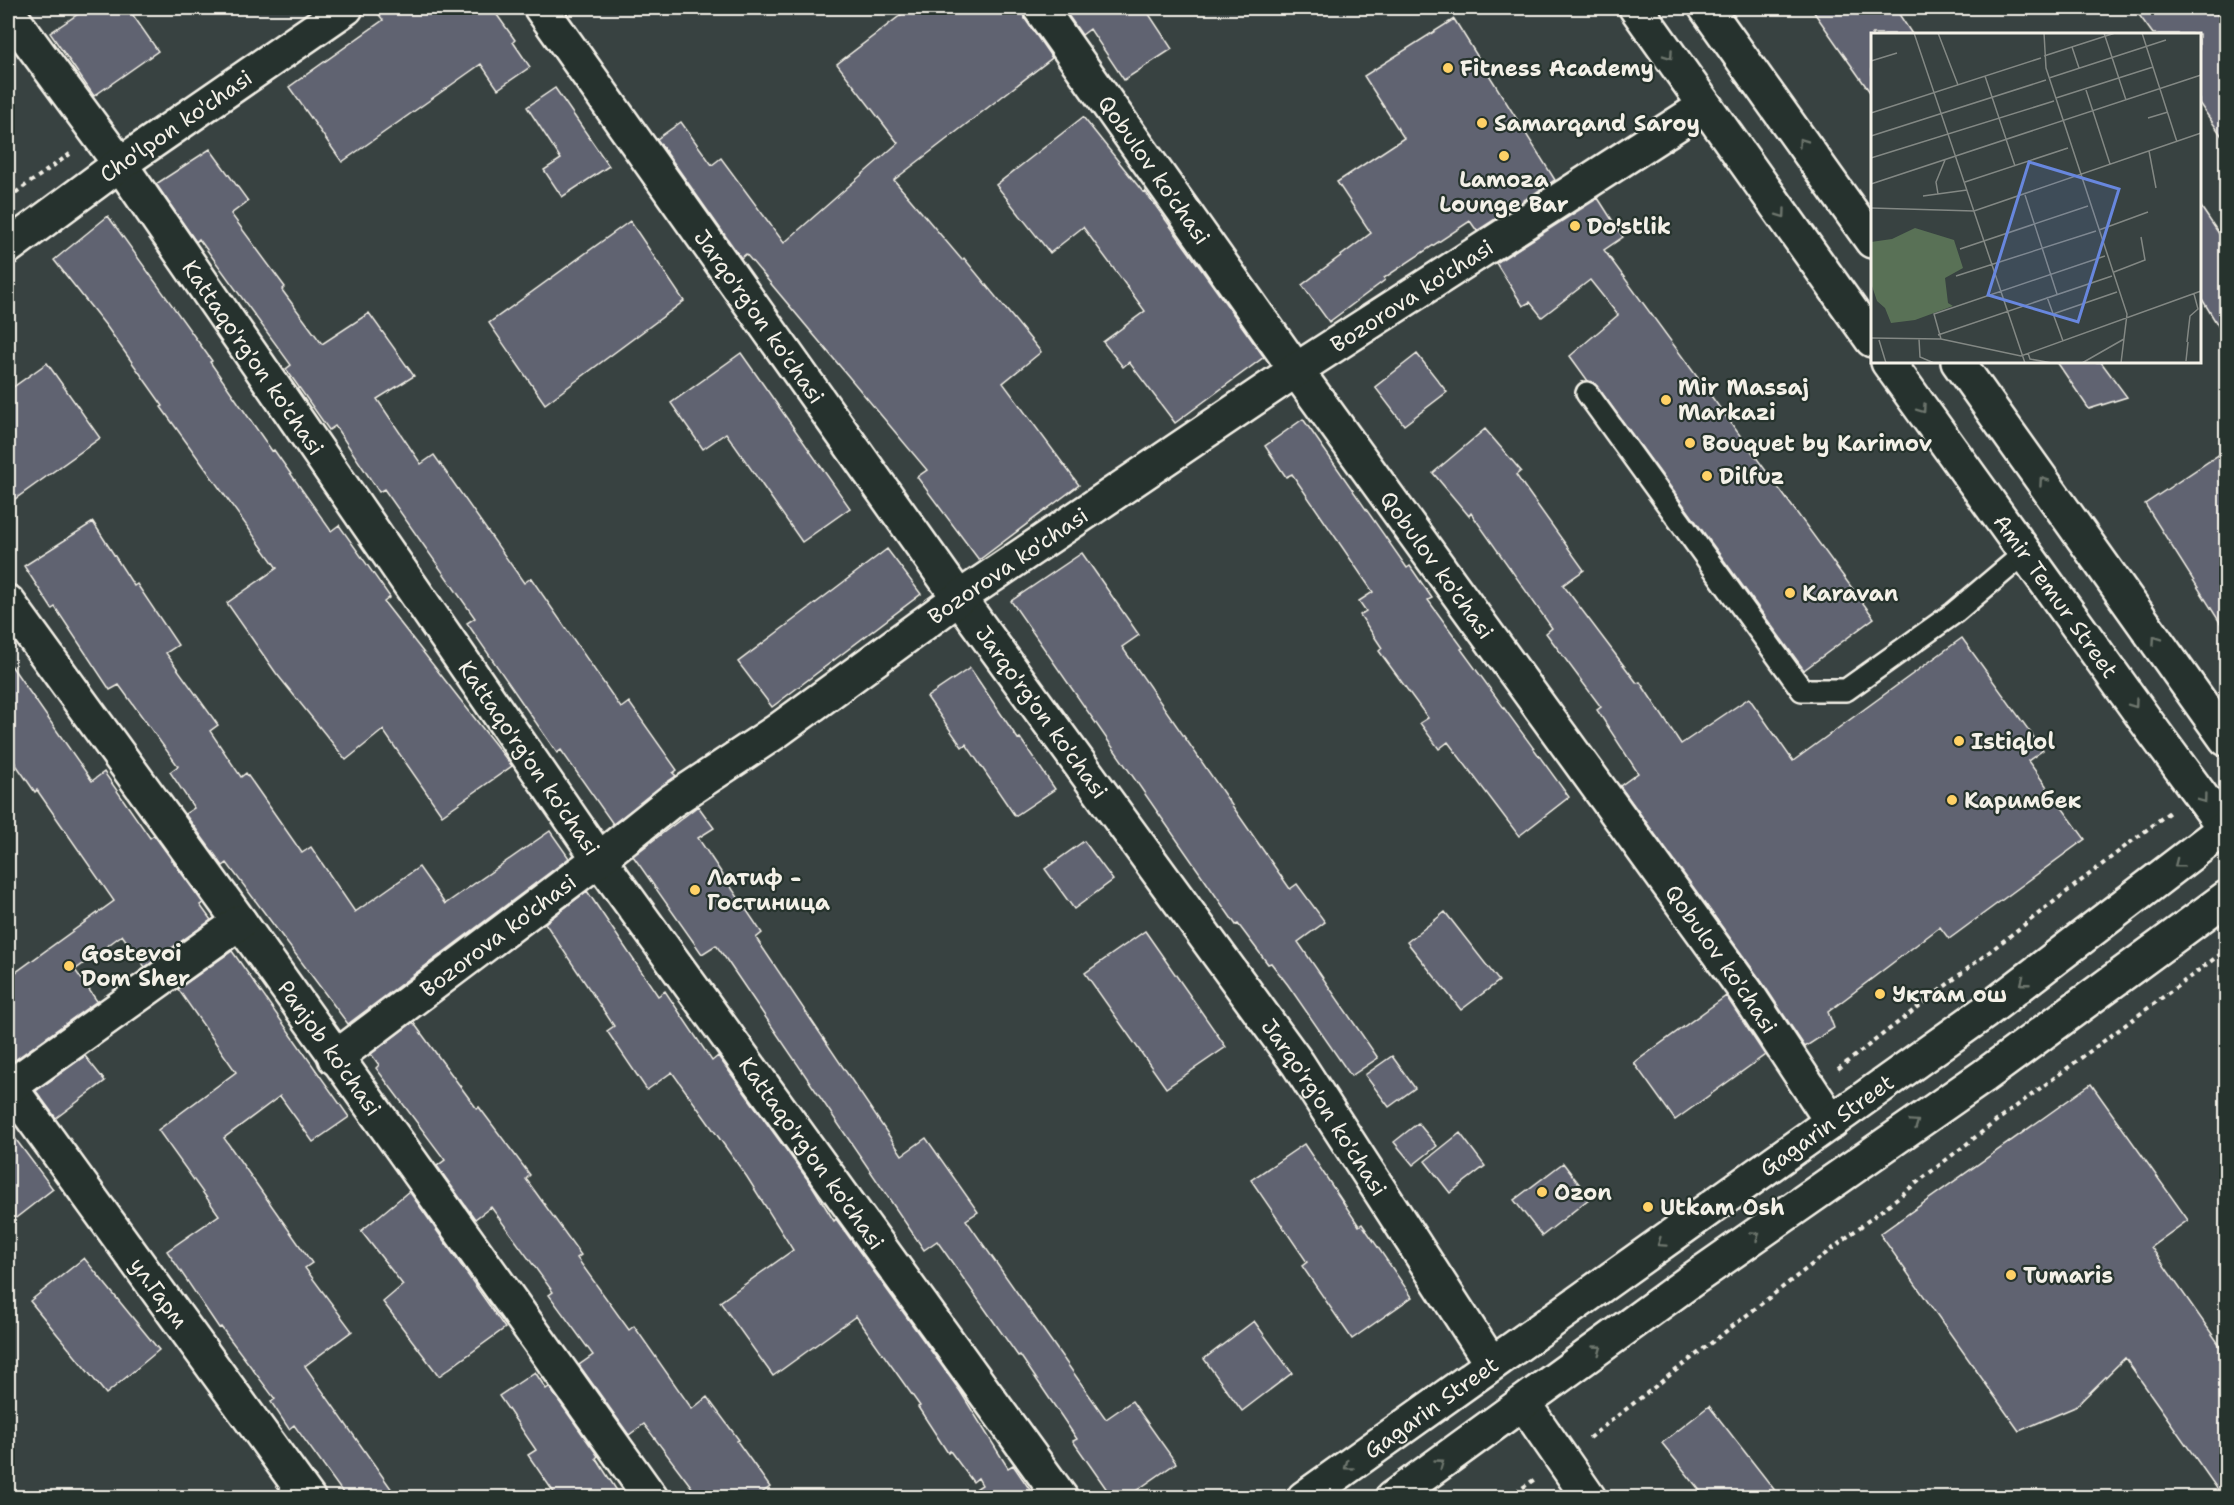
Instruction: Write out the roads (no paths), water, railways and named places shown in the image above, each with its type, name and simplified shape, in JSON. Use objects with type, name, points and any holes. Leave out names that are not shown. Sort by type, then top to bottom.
[{"type":"street","name":"Cho'lpon ko'chasi","points":[[8,247],[120,164],[346,8]]},
{"type":"street","name":"Jarqo'rg'on ko'chasi","points":[[541,8],[959,598],[1298,1064],[1491,1364]]},
{"type":"street","name":"Qobulov ko'chasi","points":[[1040,8],[1296,370],[1747,993],[1832,1122]]},
{"type":"street","points":[[1636,8],[1871,339]]},
{"type":"street","points":[[1706,8],[1871,240]]},
{"type":"street","name":"Kattaqo'rg'on ko'chasi","points":[[8,12],[120,164],[599,859],[1060,1497]]},
{"type":"street","name":"Bozorova ko'chasi","points":[[335,1058],[599,859],[670,801],[777,730],[959,598],[1296,370],[1705,106]]},
{"type":"street","name":"Amir Temur Street","points":[[1889,363],[2226,828]]},
{"type":"street","points":[[1959,363],[2226,739]]},
{"type":"street","name":"Panjob ko'chasi","points":[[8,602],[651,1497]]},
{"type":"street","name":"Gagarin Street","points":[[1304,1497],[1985,1012],[2226,828]]},
{"type":"street","points":[[1392,1497],[1524,1404],[1693,1279],[1994,1069],[2226,898]]},
{"type":"street","points":[[9,1088],[240,922]]},
{"type":"street","name":"ул.Гарм","points":[[9,1088],[308,1497]]},
{"type":"street","points":[[1524,1404],[1589,1497]]},
{"type":"lane","points":[[1587,393],[1802,690],[1846,690],[1954,614],[2025,553]]},
{"type":"place","name":"Fitness Academy","points":[[1448,68]]},
{"type":"place","name":"Samarqand Saroy","points":[[1482,123]]},
{"type":"place","name":"Lamoza Lounge Bar","points":[[1504,156]]},
{"type":"place","name":"Do'stlik","points":[[1575,226]]},
{"type":"place","name":"Mir Massaj Markazi","points":[[1666,400]]},
{"type":"place","name":"Bouquet by Karimov","points":[[1690,443]]},
{"type":"place","name":"Dilfuz","points":[[1707,476]]},
{"type":"place","name":"Karavan","points":[[1790,593]]},
{"type":"place","name":"Istiqlol","points":[[1959,741]]},
{"type":"place","name":"Каримбек","points":[[1952,800]]},
{"type":"place","name":"Латиф - Гостиница","points":[[695,890]]},
{"type":"place","name":"Gostevoi Dom Sher","points":[[69,966]]},
{"type":"place","name":"Уктам ош","points":[[1880,994]]},
{"type":"place","name":"Ozon","points":[[1542,1192]]},
{"type":"place","name":"Utkam Osh","points":[[1648,1207]]},
{"type":"place","name":"Tumaris","points":[[2011,1275]]}]
